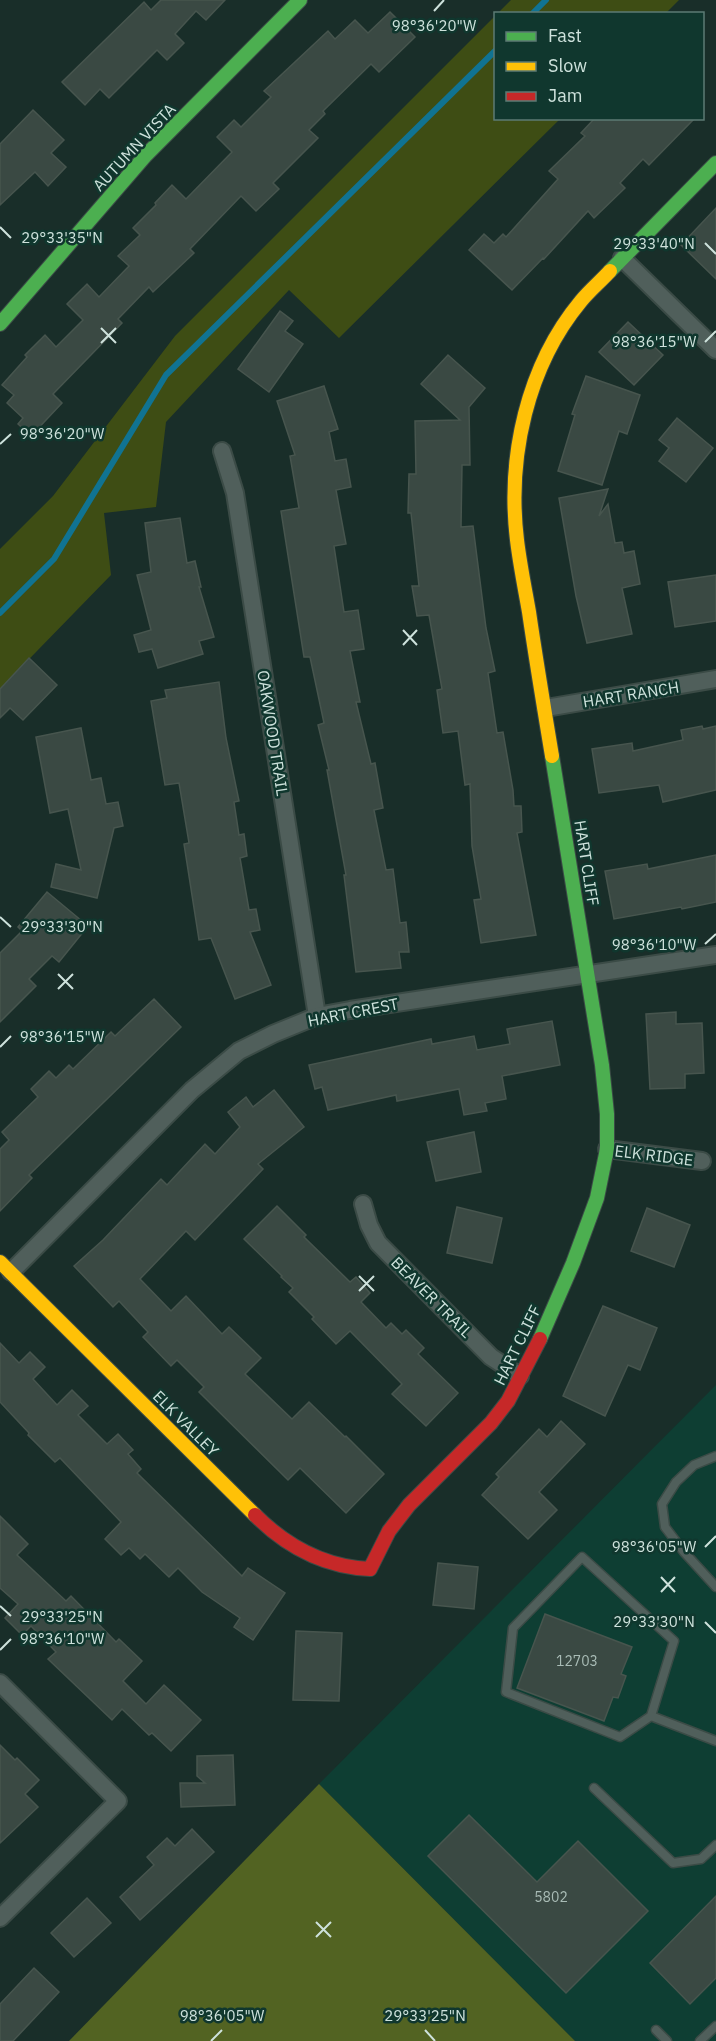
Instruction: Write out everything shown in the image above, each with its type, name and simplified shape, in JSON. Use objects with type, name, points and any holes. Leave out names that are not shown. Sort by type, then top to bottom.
[{"type":"street","name":"AUTUMN VISTA","points":[[0,324],[146,155],[300,0]]},
{"type":"street","name":"HART CLIFF","points":[[370,1569],[389,1532],[403,1514],[491,1423],[508,1401],[542,1334],[573,1263],[597,1198],[606,1149],[607,1114],[589,975],[518,540],[514,476],[517,445],[534,383],[562,327],[581,301],[716,163]]},
{"type":"street","points":[[622,258],[716,350]]},
{"type":"street","name":"OAKWOOD TRAIL","points":[[222,451],[235,494],[317,1016]]},
{"type":"street","name":"HART RANCH","points":[[546,708],[716,679]]},
{"type":"street","name":"HART CREST","points":[[5,1267],[192,1090],[239,1051],[273,1034],[317,1016],[716,955]]},
{"type":"street","name":"ELK RIDGE","points":[[606,1149],[702,1161]]},
{"type":"street","name":"BEAVER TRAIL","points":[[363,1204],[369,1225],[378,1243],[491,1357],[520,1376]]},
{"type":"street","name":"ELK VALLEY","points":[[5,1267],[269,1529],[320,1561],[350,1569],[370,1569]]},
{"type":"street","points":[[0,1683],[118,1801],[0,1918]]},
{"type":"lane","points":[[716,1456],[694,1465],[676,1482],[662,1504],[664,1527],[716,1587]]},
{"type":"lane","points":[[582,1557],[674,1641],[651,1716],[620,1737],[506,1692],[513,1628],[582,1557]]},
{"type":"lane","points":[[651,1716],[716,1741]]},
{"type":"lane","points":[[594,1788],[674,1863],[701,1859],[716,1845]]},
{"type":"lane","points":[[700,2041],[716,2026]]},
{"type":"lane","points":[[656,2030],[667,2041]]},
{"type":"shaded area","points":[[716,1385],[716,2041],[575,2041],[319,1784]]},
{"type":"green space","points":[[511,0],[679,0],[667,12],[499,12]]},
{"type":"green space","points":[[494,17],[494,120],[559,120],[339,338],[289,290],[166,422],[156,507],[104,513],[111,575],[0,689],[0,549],[53,496],[175,336]]},
{"type":"green space","points":[[319,1784],[575,2041],[69,2041]]},
{"type":"building","points":[[161,0],[225,0],[206,20],[196,11],[175,34],[184,43],[167,60],[157,50],[109,98],[100,89],[85,105],[62,82],[144,2],[151,10]]},
{"type":"building","points":[[390,12],[415,37],[379,72],[371,64],[323,111],[325,114],[309,130],[318,138],[273,183],[279,189],[256,211],[241,196],[190,249],[194,253],[153,292],[149,287],[118,319],[122,323],[53,394],[62,403],[31,436],[18,424],[23,418],[7,403],[14,395],[2,385],[27,357],[25,355],[45,335],[56,347],[83,320],[67,304],[87,284],[99,297],[129,266],[118,256],[140,235],[133,228],[172,185],[186,199],[232,152],[217,137],[234,120],[241,127],[271,97],[264,91],[328,31],[335,39],[355,20],[368,33]]},
{"type":"building","points":[[33,110],[64,140],[51,153],[66,167],[48,186],[35,172],[0,205],[0,144]]},
{"type":"building","points":[[593,120],[693,120],[649,165],[643,159],[620,183],[625,188],[594,218],[588,211],[512,290],[469,250],[484,234],[494,243],[503,234],[506,237],[558,179],[549,171],[585,136],[581,133]]},
{"type":"building","points":[[716,208],[716,279],[681,245]]},
{"type":"building","points":[[280,311],[293,321],[285,331],[303,344],[269,392],[238,369]]},
{"type":"building","points":[[628,322],[663,355],[634,385],[599,352]]},
{"type":"building","points":[[448,355],[485,388],[469,407],[470,465],[462,465],[461,527],[473,526],[486,628],[495,671],[488,673],[497,733],[503,732],[514,806],[521,806],[522,832],[517,833],[536,935],[481,943],[474,900],[481,899],[472,846],[470,784],[465,785],[458,731],[443,733],[437,690],[442,689],[429,615],[417,616],[412,586],[419,586],[411,513],[408,513],[409,474],[416,474],[415,421],[460,420],[421,384]]},
{"type":"building","points":[[586,376],[640,395],[627,434],[619,431],[602,485],[558,471],[575,415],[572,414]]},
{"type":"building","points":[[324,386],[338,429],[329,432],[335,461],[346,459],[351,487],[336,490],[346,544],[334,546],[344,612],[358,610],[364,649],[350,651],[360,702],[356,702],[371,764],[375,763],[383,808],[374,810],[386,870],[393,869],[400,923],[406,922],[409,952],[399,952],[401,968],[356,972],[344,875],[346,875],[327,770],[329,770],[318,725],[324,723],[310,657],[304,657],[281,511],[299,508],[290,456],[295,455],[277,401]]},
{"type":"building","points":[[677,418],[713,448],[686,482],[659,461],[669,448],[659,440]]},
{"type":"building","points":[[608,489],[599,516],[608,504],[615,543],[622,542],[624,553],[634,551],[640,584],[622,588],[632,634],[587,643],[576,596],[559,498]]},
{"type":"building","points":[[180,518],[187,563],[195,561],[201,587],[199,587],[214,637],[199,641],[203,654],[158,668],[152,649],[139,652],[134,635],[151,630],[137,575],[151,572],[145,523]]},
{"type":"building","points":[[716,575],[716,621],[675,627],[668,582]]},
{"type":"building","points":[[29,658],[57,685],[23,720],[10,708],[0,718],[0,689]]},
{"type":"building","points":[[219,682],[226,738],[239,801],[234,802],[239,835],[244,834],[247,856],[240,858],[249,910],[256,909],[260,930],[250,932],[271,985],[235,999],[211,938],[199,940],[184,844],[189,843],[179,783],[165,785],[151,701],[167,698],[165,690]]},
{"type":"building","points":[[702,726],[703,729],[716,726],[716,790],[663,802],[659,785],[599,793],[592,749],[632,743],[633,751],[683,740],[681,730]]},
{"type":"building","points":[[81,728],[91,780],[101,778],[106,804],[118,802],[123,826],[114,828],[97,898],[51,887],[56,864],[81,870],[68,809],[50,813],[36,737]]},
{"type":"building","points":[[716,855],[716,902],[614,919],[605,871],[647,864],[648,869]]},
{"type":"building","points":[[47,892],[88,926],[59,962],[52,956],[29,979],[36,986],[0,1022],[0,953],[22,931],[18,927]]},
{"type":"building","points":[[154,999],[181,1027],[29,1175],[32,1178],[0,1211],[0,1149],[9,1140],[2,1132],[38,1097],[31,1089],[49,1071],[56,1078],[69,1065],[73,1069],[111,1032],[115,1036]]},
{"type":"building","points":[[676,1012],[676,1024],[702,1023],[704,1073],[685,1074],[685,1088],[650,1089],[646,1014]]},
{"type":"building","points":[[552,1021],[560,1065],[502,1076],[506,1099],[485,1103],[487,1111],[464,1115],[459,1089],[397,1101],[396,1095],[328,1110],[322,1087],[315,1089],[309,1065],[431,1039],[432,1044],[474,1036],[477,1050],[510,1044],[507,1029]]},
{"type":"building","points":[[274,1090],[304,1127],[258,1164],[263,1169],[195,1240],[186,1231],[140,1279],[171,1311],[186,1296],[222,1334],[229,1327],[261,1358],[245,1374],[292,1419],[309,1402],[384,1474],[346,1513],[300,1468],[288,1480],[199,1392],[204,1387],[177,1360],[171,1366],[143,1337],[148,1332],[119,1301],[113,1307],[74,1266],[103,1240],[161,1179],[167,1185],[205,1144],[215,1154],[240,1127],[228,1112],[246,1097],[253,1107]]},
{"type":"building","points":[[474,1132],[481,1172],[436,1181],[427,1142]]},
{"type":"building","points":[[277,1206],[306,1235],[304,1237],[350,1282],[356,1277],[370,1293],[361,1302],[386,1328],[391,1323],[402,1334],[406,1330],[424,1348],[418,1354],[458,1393],[426,1426],[392,1394],[402,1384],[350,1331],[336,1344],[289,1292],[293,1288],[244,1239]]},
{"type":"building","points":[[457,1207],[502,1218],[492,1263],[447,1253]]},
{"type":"building","points":[[647,1208],[690,1225],[674,1267],[631,1251]]},
{"type":"building","points":[[603,1306],[657,1328],[640,1370],[628,1365],[605,1416],[563,1396]]},
{"type":"building","points":[[0,1343],[19,1363],[30,1352],[45,1367],[33,1379],[57,1405],[72,1390],[88,1406],[78,1415],[107,1444],[118,1434],[133,1450],[128,1454],[141,1469],[137,1473],[242,1576],[248,1568],[285,1593],[253,1640],[234,1627],[240,1618],[202,1592],[178,1568],[169,1577],[145,1554],[140,1559],[129,1548],[121,1555],[105,1539],[121,1522],[60,1458],[55,1462],[0,1402]]},
{"type":"building","points":[[561,1421],[585,1444],[539,1492],[557,1510],[528,1539],[482,1495],[499,1477],[496,1474],[539,1429],[547,1437]]},
{"type":"building","points":[[0,1516],[28,1544],[17,1555],[66,1601],[71,1596],[116,1642],[119,1639],[142,1661],[123,1681],[146,1704],[164,1685],[201,1720],[171,1751],[152,1733],[149,1735],[122,1709],[112,1720],[48,1659],[56,1652],[31,1626],[22,1635],[5,1618],[18,1604],[0,1588]]},
{"type":"building","points":[[438,1563],[478,1567],[474,1609],[433,1605]]},
{"type":"building","points":[[545,1614],[632,1647],[621,1674],[626,1676],[618,1698],[613,1697],[604,1721],[517,1688]]},
{"type":"building","points":[[296,1631],[342,1633],[339,1701],[293,1700]]},
{"type":"building","points":[[0,1745],[39,1780],[25,1794],[38,1807],[0,1843]]},
{"type":"building","points":[[233,1755],[235,1805],[181,1807],[180,1783],[205,1783],[197,1776],[197,1756]]},
{"type":"building","points":[[469,1815],[537,1882],[578,1841],[648,1911],[566,1993],[428,1856]]},
{"type":"building","points":[[192,1829],[214,1852],[140,1920],[120,1897],[154,1865],[147,1857],[167,1838],[175,1846]]},
{"type":"building","points":[[716,1896],[716,1978],[690,2004],[650,1963]]},
{"type":"building","points":[[87,1898],[111,1923],[74,1957],[51,1933]]},
{"type":"building","points":[[34,1968],[59,1992],[13,2041],[0,2041],[0,2004]]},
{"type":"waterway","points":[[534,12],[546,0]]},
{"type":"waterway","points":[[0,613],[54,559],[166,375],[494,52]]},
{"type":"traffic: fast","points":[[0,324],[146,155],[300,0]]},
{"type":"traffic: fast","points":[[610,271],[716,163]]},
{"type":"traffic: fast","points":[[540,1339],[573,1263],[597,1198],[607,1149],[607,1114],[602,1065],[552,756]]},
{"type":"traffic: slow","points":[[552,756],[517,540],[515,477],[525,414],[534,383],[547,354],[562,327],[581,301],[610,271]]},
{"type":"traffic: slow","points":[[0,1262],[255,1515]]},
{"type":"traffic: jam","points":[[255,1515],[280,1536],[307,1553],[337,1564],[370,1569],[389,1531],[409,1505],[491,1423],[508,1401],[540,1339]]}]
